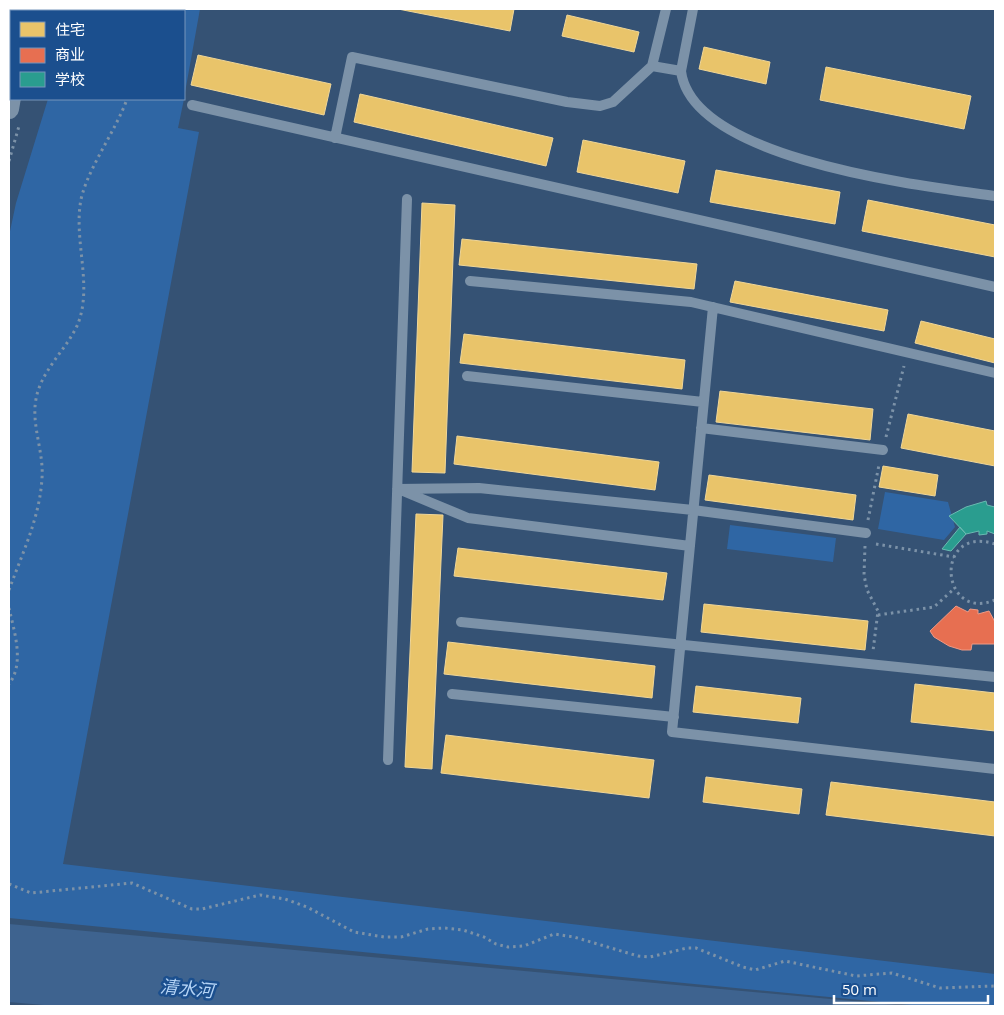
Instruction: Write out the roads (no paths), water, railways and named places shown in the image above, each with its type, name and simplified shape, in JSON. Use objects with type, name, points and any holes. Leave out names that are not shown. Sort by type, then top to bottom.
[{"type":"street","points":[[12,100],[16,113]]},
{"type":"lane","points":[[335,138],[352,57],[585,106],[600,106],[613,102],[652,66],[666,9]]},
{"type":"lane","points":[[694,9],[681,71],[683,81],[692,99],[716,123],[750,141],[792,157],[837,169],[995,196]]},
{"type":"lane","points":[[652,66],[681,71]]},
{"type":"lane","points":[[192,105],[995,287]]},
{"type":"lane","points":[[388,760],[407,199]]},
{"type":"lane","points":[[470,281],[691,302],[995,373]]},
{"type":"lane","points":[[713,307],[672,732],[995,769]]},
{"type":"lane","points":[[467,376],[704,402]]},
{"type":"lane","points":[[701,428],[883,450]]},
{"type":"lane","points":[[397,489],[479,488],[693,510],[866,538]]},
{"type":"lane","points":[[397,489],[468,518],[690,546]]},
{"type":"lane","points":[[461,622],[995,677]]},
{"type":"lane","points":[[452,694],[674,717]]},
{"type":"water","name":"清水河","points":[[9,924],[907,1006],[55,1006],[9,1002]]}]
